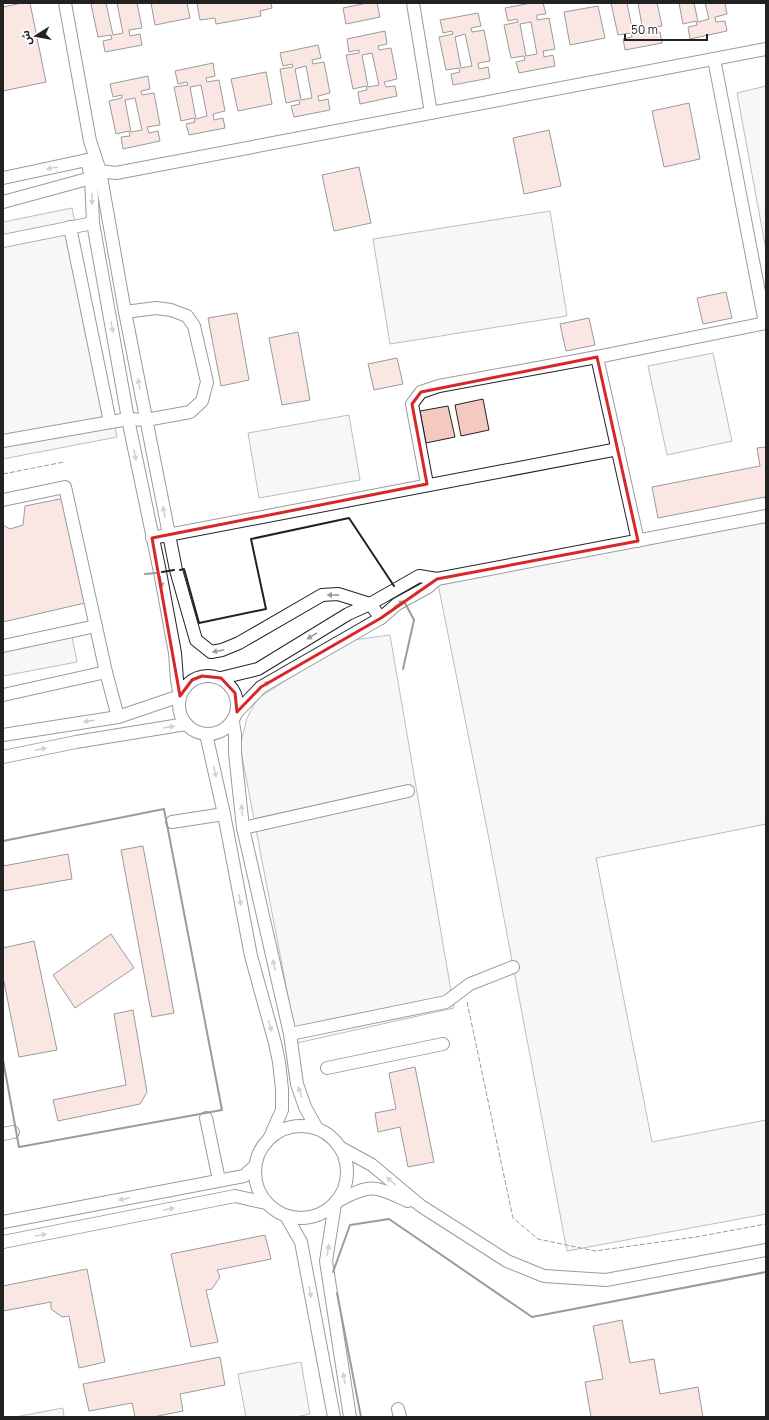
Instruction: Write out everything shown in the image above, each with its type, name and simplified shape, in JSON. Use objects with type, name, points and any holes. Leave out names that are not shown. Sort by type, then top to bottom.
[{"type":"street","points":[[65,3],[95,174],[125,312],[176,570],[196,640],[211,652],[239,644],[322,595],[338,594],[370,604],[381,618]]},
{"type":"street","points":[[413,3],[431,113]]},
{"type":"street","points":[[3,202],[95,174],[116,173],[766,49]]},
{"type":"street","points":[[427,484],[412,404],[421,392],[439,386],[597,357],[766,323],[714,59]]},
{"type":"street","points":[[3,178],[87,160],[95,174],[93,223],[128,419],[160,572],[173,646],[176,680],[180,696],[179,706],[181,715],[186,724],[192,729],[206,734],[216,733],[226,729],[261,687],[381,618],[397,604],[428,587],[437,579]]},
{"type":"street","points":[[3,241],[93,223]]},
{"type":"street","points":[[70,227],[110,422]]},
{"type":"street","points":[[3,441],[128,419],[146,420],[190,412],[202,401],[207,382],[194,326],[186,316],[171,310],[156,308],[125,312]]},
{"type":"street","points":[[597,357],[638,541]]},
{"type":"street","points":[[152,538],[427,484],[618,449]]},
{"type":"street","points":[[3,500],[65,487],[106,672],[118,717]]},
{"type":"street","points":[[3,735],[118,717],[180,696],[185,687],[192,680],[202,676],[222,678],[258,669],[348,614],[370,604],[419,576],[437,579],[766,516]]},
{"type":"street","points":[[3,646],[96,626]]},
{"type":"street","points":[[3,695],[106,672]]},
{"type":"street","points":[[222,678],[230,684],[238,702],[235,717],[235,753],[243,828],[290,1034],[297,1084],[305,1107],[316,1127]]},
{"type":"street","points":[[3,758],[76,742],[186,724]]},
{"type":"street","points":[[206,734],[224,814],[251,956],[279,1062],[282,1089],[282,1110],[270,1137],[260,1151],[255,1166],[257,1186],[266,1203],[275,1211],[286,1216],[299,1219],[312,1217],[325,1212],[336,1203],[355,1192],[372,1188],[385,1191],[421,1206]]},
{"type":"street","points":[[243,828],[408,791]]},
{"type":"street","points":[[172,822],[224,814]]},
{"type":"street","points":[[290,1034],[446,1002],[470,984],[513,967]]},
{"type":"street","points":[[327,1068],[443,1044]]},
{"type":"street","points":[[206,1118],[220,1180]]},
{"type":"street","points":[[270,1137],[280,1130],[292,1126],[304,1125],[316,1127],[328,1134],[338,1143],[345,1155],[348,1168],[347,1182],[342,1195],[336,1203],[326,1261],[350,1417]]},
{"type":"street","points":[[341,1148],[372,1165],[421,1206],[507,1261],[544,1276],[606,1280],[766,1250]]},
{"type":"street","points":[[3,1222],[244,1176],[255,1166]]},
{"type":"street","points":[[3,1242],[235,1196],[266,1203]]},
{"type":"street","points":[[286,1216],[301,1242],[334,1417]]},
{"type":"highlighted area","points":[[597,357],[638,541],[437,579],[381,618],[261,687],[237,712],[235,693],[221,678],[202,676],[192,680],[180,696],[152,538],[427,484],[412,404],[421,392]]},
{"type":"shaded area","points":[[766,86],[766,250],[737,93]]},
{"type":"shaded area","points":[[72,208],[117,437],[3,459],[3,222]]},
{"type":"shaded area","points":[[550,211],[567,316],[390,344],[373,239]]},
{"type":"shaded area","points":[[713,353],[732,441],[667,455],[648,366]]},
{"type":"shaded area","points":[[349,415],[360,480],[259,498],[248,433]]},
{"type":"shaded area","points":[[766,516],[766,824],[596,858],[652,1142],[766,1120],[766,1214],[567,1251],[489,839],[437,579]]},
{"type":"shaded area","points":[[390,635],[454,1008],[297,1043],[240,746],[247,718],[257,699],[311,664],[353,640]]},
{"type":"shaded area","points":[[72,637],[77,662],[3,676],[3,651]]},
{"type":"shaded area","points":[[301,1362],[310,1414],[296,1417],[246,1417],[238,1374]]},
{"type":"shaded area","points":[[63,1408],[64,1417],[15,1417]]},
{"type":"building","points":[[30,3],[46,82],[3,91],[3,7]]},
{"type":"building","points":[[106,3],[113,35],[123,33],[117,3],[137,3],[142,28],[129,30],[130,36],[140,34],[142,45],[105,52],[103,41],[112,39],[111,35],[98,37],[91,4]]},
{"type":"building","points":[[151,3],[187,3],[190,18],[155,25]]},
{"type":"building","points":[[197,3],[271,3],[272,8],[260,11],[261,16],[216,24],[215,18],[200,20]]},
{"type":"building","points":[[367,3],[377,3],[380,17],[346,24],[343,8]]},
{"type":"building","points":[[531,3],[543,3],[546,14],[537,15],[537,20],[549,18],[555,49],[543,51],[544,57],[553,55],[555,66],[519,73],[516,62],[525,60],[524,56],[511,58],[504,25],[518,22],[517,19],[508,21],[505,8]],"holes":[[[531,22],[537,54],[526,56],[520,24]]]},
{"type":"building","points":[[611,3],[627,3],[633,33],[643,31],[638,3],[657,3],[662,26],[649,28],[651,34],[660,32],[662,43],[625,50],[623,39],[632,37],[631,33],[618,35]]},
{"type":"building","points":[[679,3],[694,3],[698,22],[709,19],[705,3],[725,3],[727,14],[715,17],[716,22],[725,21],[727,31],[690,39],[688,27],[697,25],[696,21],[683,24]]},
{"type":"building","points":[[598,6],[605,38],[570,45],[564,12]]},
{"type":"building","points":[[478,13],[481,26],[471,28],[472,32],[484,30],[490,61],[478,63],[479,69],[488,67],[490,78],[453,85],[451,74],[460,72],[459,68],[446,70],[439,37],[453,34],[452,31],[443,33],[440,20]],"holes":[[[465,34],[472,66],[461,68],[455,37]]]},
{"type":"building","points":[[385,31],[387,44],[378,46],[379,50],[391,48],[397,79],[384,82],[386,87],[395,86],[397,96],[360,104],[358,92],[367,90],[366,86],[353,89],[346,55],[359,53],[359,50],[349,52],[347,39]],"holes":[[[372,53],[379,85],[368,87],[362,55]]]},
{"type":"building","points":[[318,45],[321,58],[312,60],[313,64],[324,62],[330,93],[318,96],[319,101],[328,99],[330,110],[294,117],[291,106],[300,104],[299,100],[286,103],[280,69],[293,67],[292,64],[283,66],[280,53]],"holes":[[[306,66],[312,98],[301,100],[295,69]]]},
{"type":"building","points":[[213,63],[215,76],[206,78],[207,82],[219,80],[225,111],[213,114],[214,120],[223,118],[225,128],[189,135],[186,124],[195,122],[194,118],[181,121],[174,87],[188,85],[187,82],[178,84],[175,71]],"holes":[[[201,85],[207,116],[196,119],[190,87]]]},
{"type":"building","points":[[266,72],[272,104],[238,111],[231,79]]},
{"type":"building","points":[[148,76],[150,89],[141,91],[142,95],[154,93],[160,125],[147,127],[149,133],[158,131],[160,141],[123,149],[121,137],[130,136],[129,131],[116,134],[109,101],[122,98],[122,95],[113,97],[110,84]],"holes":[[[135,98],[142,130],[131,132],[125,100]]]},
{"type":"building","points":[[689,103],[700,159],[664,167],[652,111]]},
{"type":"building","points":[[549,130],[561,186],[524,194],[513,138]]},
{"type":"building","points":[[359,167],[371,223],[334,231],[322,175]]},
{"type":"building","points":[[726,292],[732,318],[703,324],[697,298]]},
{"type":"building","points":[[237,313],[249,380],[221,386],[208,318]]},
{"type":"building","points":[[589,318],[595,345],[566,351],[560,324]]},
{"type":"building","points":[[298,332],[310,400],[282,405],[269,338]]},
{"type":"building","points":[[397,358],[403,384],[374,390],[368,364]]},
{"type":"building","points":[[483,399],[489,430],[461,436],[455,405]]},
{"type":"building","points":[[448,406],[455,437],[426,443],[420,411]]},
{"type":"building","points":[[766,447],[766,504],[765,497],[658,518],[652,487],[760,466],[757,448]]},
{"type":"building","points":[[65,498],[85,603],[3,622],[3,525],[10,529],[23,525],[25,506]]},
{"type":"building","points":[[143,846],[174,1013],[152,1017],[121,850]]},
{"type":"building","points":[[68,854],[72,879],[3,891],[3,866]]},
{"type":"building","points":[[111,934],[134,968],[75,1008],[53,975]]},
{"type":"building","points":[[34,941],[57,1050],[19,1057],[3,977],[3,948]]},
{"type":"building","points":[[133,1010],[147,1092],[140,1104],[58,1121],[53,1100],[126,1085],[114,1014]]},
{"type":"building","points":[[415,1067],[434,1162],[408,1167],[400,1127],[378,1132],[375,1113],[396,1109],[389,1073]]},
{"type":"building","points":[[265,1235],[271,1259],[217,1270],[220,1277],[212,1289],[206,1290],[218,1342],[191,1347],[171,1254]]},
{"type":"building","points":[[87,1269],[105,1362],[79,1368],[69,1316],[62,1317],[51,1309],[51,1302],[3,1311],[3,1286]]},
{"type":"building","points":[[622,1320],[630,1363],[654,1359],[660,1394],[698,1387],[703,1417],[591,1417],[585,1382],[603,1379],[593,1326]]},
{"type":"building","points":[[220,1357],[225,1385],[180,1394],[183,1411],[153,1417],[135,1417],[132,1403],[89,1411],[83,1384]]},
{"type":"fence","points":[[3,474],[64,462]]},
{"type":"fence","points":[[467,1002],[513,1218],[538,1239],[595,1251],[696,1237],[766,1224]]},
{"type":"wall","points":[[180,570],[184,569],[199,623],[266,609],[251,539],[349,518],[394,586]]},
{"type":"wall","points":[[162,572],[174,570]]},
{"type":"wall","points":[[145,574],[156,573]]},
{"type":"wall","points":[[403,669],[414,620],[405,603]]},
{"type":"wall","points":[[3,841],[164,809],[222,1110],[19,1147],[3,1060]]},
{"type":"wall","points":[[333,1272],[350,1225],[389,1219],[532,1317],[766,1272]]},
{"type":"wall","points":[[337,1293],[361,1417]]}]
